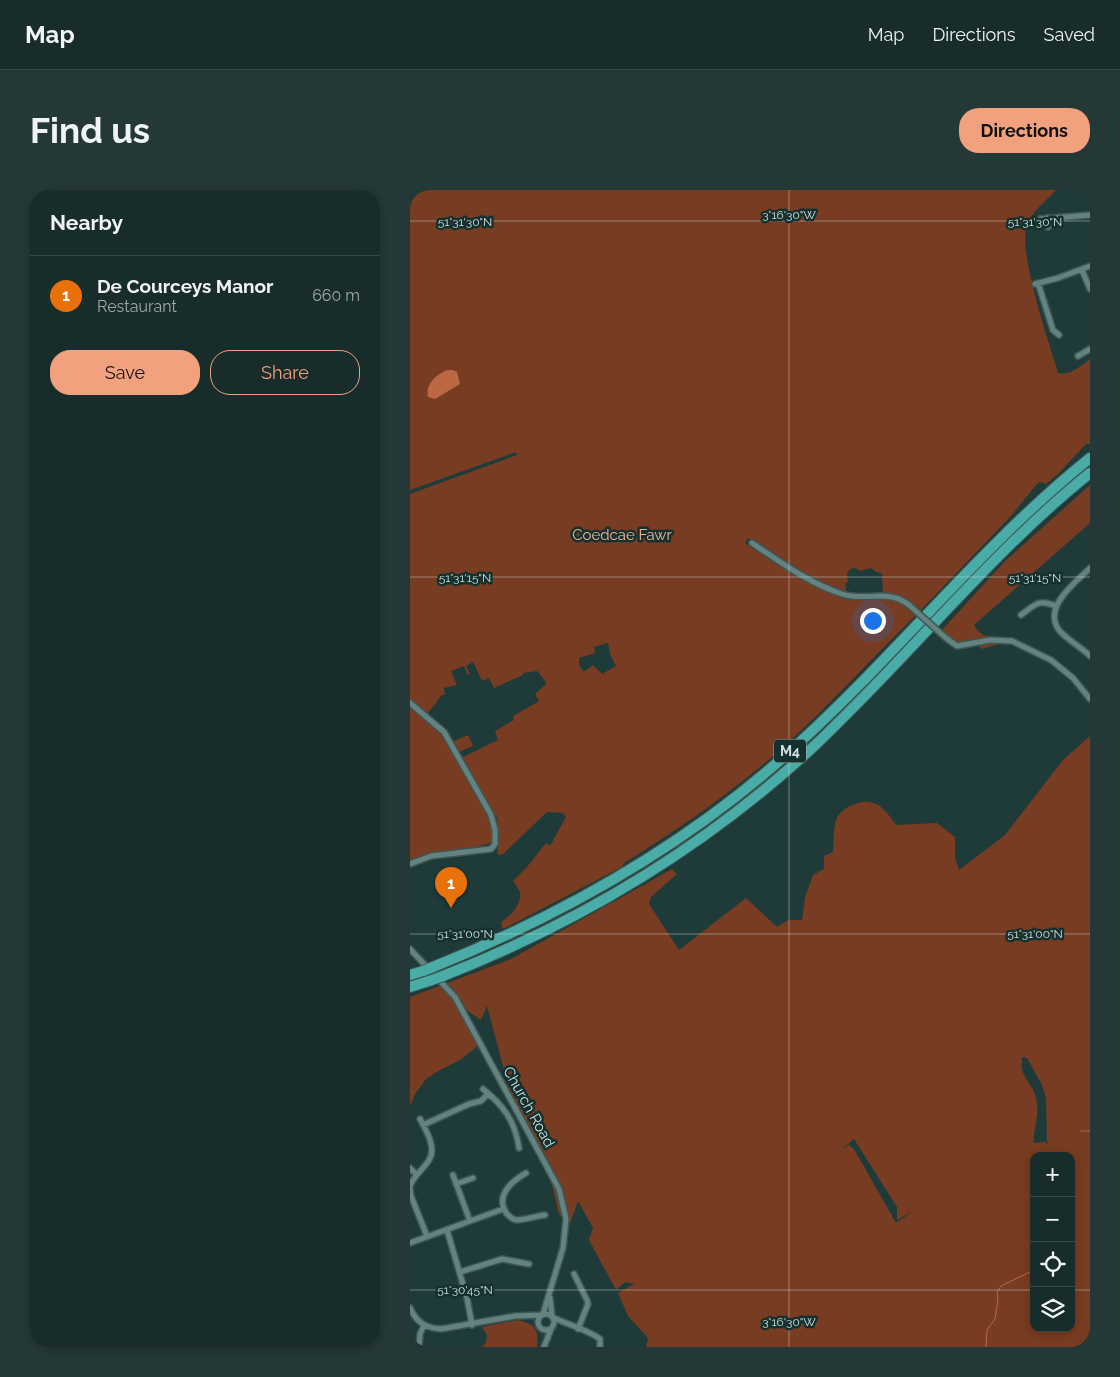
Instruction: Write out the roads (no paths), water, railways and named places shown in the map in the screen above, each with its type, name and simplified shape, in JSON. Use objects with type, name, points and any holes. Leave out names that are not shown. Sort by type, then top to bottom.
[{"type":"highway","name":"M4","points":[[410,975],[519,930],[620,876],[669,846],[759,778],[798,745],[851,693],[1019,520],[1090,458]]},
{"type":"highway","name":"M4","points":[[410,988],[443,976],[553,928],[650,872],[732,815],[777,779],[812,747],[881,679],[1029,526],[1090,473]]},
{"type":"street","points":[[1040,219],[1090,216]]},
{"type":"street","points":[[1047,218],[1048,227]]},
{"type":"street","points":[[1059,334],[1053,330],[1036,283],[1090,266]]},
{"type":"street","points":[[1082,270],[1090,289]]},
{"type":"street","points":[[1078,356],[1090,349]]},
{"type":"street","points":[[752,543],[780,563],[817,584],[842,594],[854,596],[892,596],[902,600],[958,646],[990,640],[1012,641],[1051,660],[1073,678],[1090,699]]},
{"type":"street","points":[[1090,568],[1056,606],[1055,618],[1059,630],[1090,656]]},
{"type":"street","points":[[1022,615],[1040,602],[1056,606]]},
{"type":"street","points":[[410,703],[438,726],[449,740],[491,815],[495,830],[495,844],[491,849],[431,856],[410,864]]},
{"type":"street","name":"Church Road","points":[[410,949],[455,997],[559,1189],[566,1219],[564,1248],[554,1277],[550,1298],[542,1314]]},
{"type":"street","points":[[483,1090],[499,1102],[506,1113],[515,1130],[519,1148]]},
{"type":"street","points":[[423,1125],[469,1104],[481,1101],[488,1094]]},
{"type":"street","points":[[420,1119],[432,1150],[430,1160],[416,1174],[410,1187],[411,1196],[427,1236]]},
{"type":"street","points":[[410,1168],[416,1174]]},
{"type":"street","points":[[526,1173],[514,1180],[506,1189],[503,1195],[503,1208],[510,1218],[516,1220],[545,1215]]},
{"type":"street","points":[[452,1175],[470,1221]]},
{"type":"street","points":[[456,1184],[472,1178]]},
{"type":"street","points":[[410,1243],[503,1208]]},
{"type":"street","points":[[447,1230],[467,1298],[472,1325]]},
{"type":"street","points":[[460,1272],[502,1259],[529,1264]]},
{"type":"street","points":[[517,1270],[518,1262]]},
{"type":"street","points":[[574,1274],[588,1300],[578,1329]]},
{"type":"street","name":"Church Road","points":[[550,1298],[553,1317]]},
{"type":"street","points":[[410,1308],[414,1318],[424,1325],[441,1329],[515,1316],[547,1314],[578,1329],[594,1334],[600,1339],[600,1347]]},
{"type":"street","points":[[542,1314],[538,1319],[545,1345]]},
{"type":"street","points":[[526,1316],[545,1330],[569,1325]]},
{"type":"street","points":[[545,1345],[552,1328],[553,1317]]},
{"type":"street","points":[[419,1347],[420,1334],[424,1325]]},
{"type":"waterway","points":[[1081,1131],[1090,1131]]},
{"type":"waterway","points":[[986,1347],[987,1330],[995,1319],[998,1299],[997,1292],[1001,1286],[1030,1272]]},
{"type":"place","name":"De Courceys Manor","points":[[451,908]]},
{"type":"park label","name":"Coedcae Fawr","points":[[622,535]]}]
